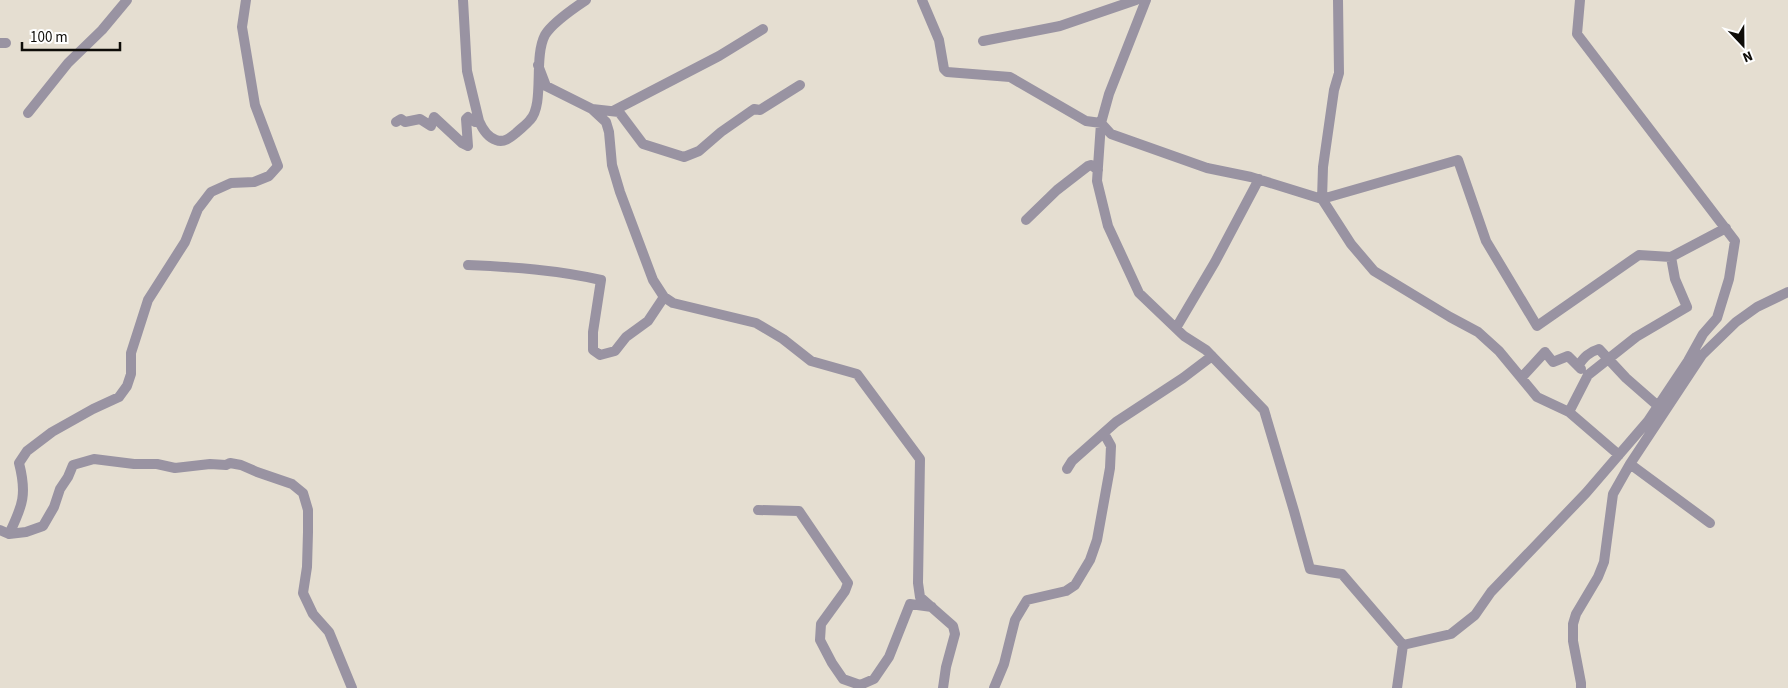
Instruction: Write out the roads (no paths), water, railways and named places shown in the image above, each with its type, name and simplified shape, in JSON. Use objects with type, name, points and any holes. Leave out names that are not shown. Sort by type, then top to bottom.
[{"type":"street","points":[[28,113],[68,63],[102,30],[128,0]]},
{"type":"street","points":[[4,532],[18,515],[24,490],[19,462],[27,451],[52,432],[119,397],[127,386],[131,374],[131,353],[148,300],[185,242],[198,209],[211,192],[231,182],[254,182],[269,176],[278,166],[255,105],[242,27],[246,0]]},
{"type":"street","points":[[463,0],[467,71],[479,120],[482,128],[492,139],[499,142],[507,140],[532,119],[537,106],[538,65],[545,34],[564,16],[586,0]]},
{"type":"street","points":[[922,0],[939,40],[944,69],[947,72],[1010,77],[1086,121],[1101,123],[1111,134],[1207,168],[1259,179],[1322,199],[1458,160],[1486,241],[1537,326],[1639,255],[1671,257],[1726,228]]},
{"type":"street","points":[[983,41],[1060,26],[1136,0]]},
{"type":"street","points":[[1146,0],[1109,94],[1101,123],[1097,182],[1108,226],[1139,293],[1184,336],[1212,356],[1264,410],[1310,569],[1342,574],[1404,646]]},
{"type":"street","points":[[1338,0],[1339,73],[1334,90],[1323,167],[1322,199],[1351,244],[1374,270],[1478,332],[1499,351],[1537,397],[1569,412],[1619,454]]},
{"type":"street","points":[[1404,646],[1451,634],[1475,615],[1491,592],[1546,536],[1619,454],[1648,421],[1688,361],[1703,334],[1716,318],[1729,279],[1735,241],[1577,34],[1580,0]]},
{"type":"street","points":[[613,111],[702,65],[763,29]]},
{"type":"street","points":[[538,65],[546,86],[592,109],[606,122],[609,132],[612,165],[620,192],[653,280],[664,297],[674,303],[756,323],[783,339],[811,361],[857,374],[920,459],[918,583],[920,597],[953,626],[955,634],[946,667],[943,688]]},
{"type":"street","points":[[592,109],[619,112],[643,144],[684,157],[700,151],[721,132],[754,108],[760,110],[800,85]]},
{"type":"street","points":[[396,122],[401,119],[405,122],[420,119],[431,126],[434,117],[462,143],[468,146],[466,119],[468,117],[476,122],[479,120]]},
{"type":"street","points":[[1026,220],[1057,190],[1088,166],[1091,165],[1098,170]]},
{"type":"street","points":[[1176,328],[1215,262],[1259,179]]},
{"type":"street","points":[[1569,412],[1588,375],[1636,336],[1687,307],[1675,279],[1671,257]]},
{"type":"street","points":[[468,265],[517,267],[561,272],[601,280],[593,332],[593,350],[600,355],[615,351],[626,338],[648,321],[664,297]]},
{"type":"street","points":[[1581,688],[1572,636],[1573,624],[1576,614],[1601,570],[1606,554],[1607,528],[1613,494],[1630,464],[1702,355],[1736,322],[1757,307],[1788,292]]},
{"type":"street","points":[[1578,366],[1582,359],[1599,348],[1626,378],[1658,406]]},
{"type":"street","points":[[1522,377],[1545,352],[1553,362],[1568,356],[1588,375]]},
{"type":"street","points":[[1067,469],[1072,461],[1116,422],[1183,378],[1212,356]]},
{"type":"street","points":[[994,688],[1004,664],[1015,620],[1027,600],[1066,591],[1075,585],[1090,560],[1097,540],[1110,468],[1110,446],[1106,437]]},
{"type":"street","points":[[4,532],[26,532],[43,526],[54,507],[60,489],[74,465],[94,459],[134,464],[157,464],[174,468],[210,464],[226,465],[230,463],[241,465],[292,484],[303,493],[308,510],[308,567],[303,593],[313,614],[329,632],[352,688]]},
{"type":"street","points":[[1630,464],[1710,523]]},
{"type":"street","points":[[758,510],[800,511],[848,583],[846,591],[821,624],[820,640],[843,679],[860,685],[874,679],[889,657],[910,604],[932,607]]},
{"type":"street","points":[[1397,688],[1404,646]]}]
